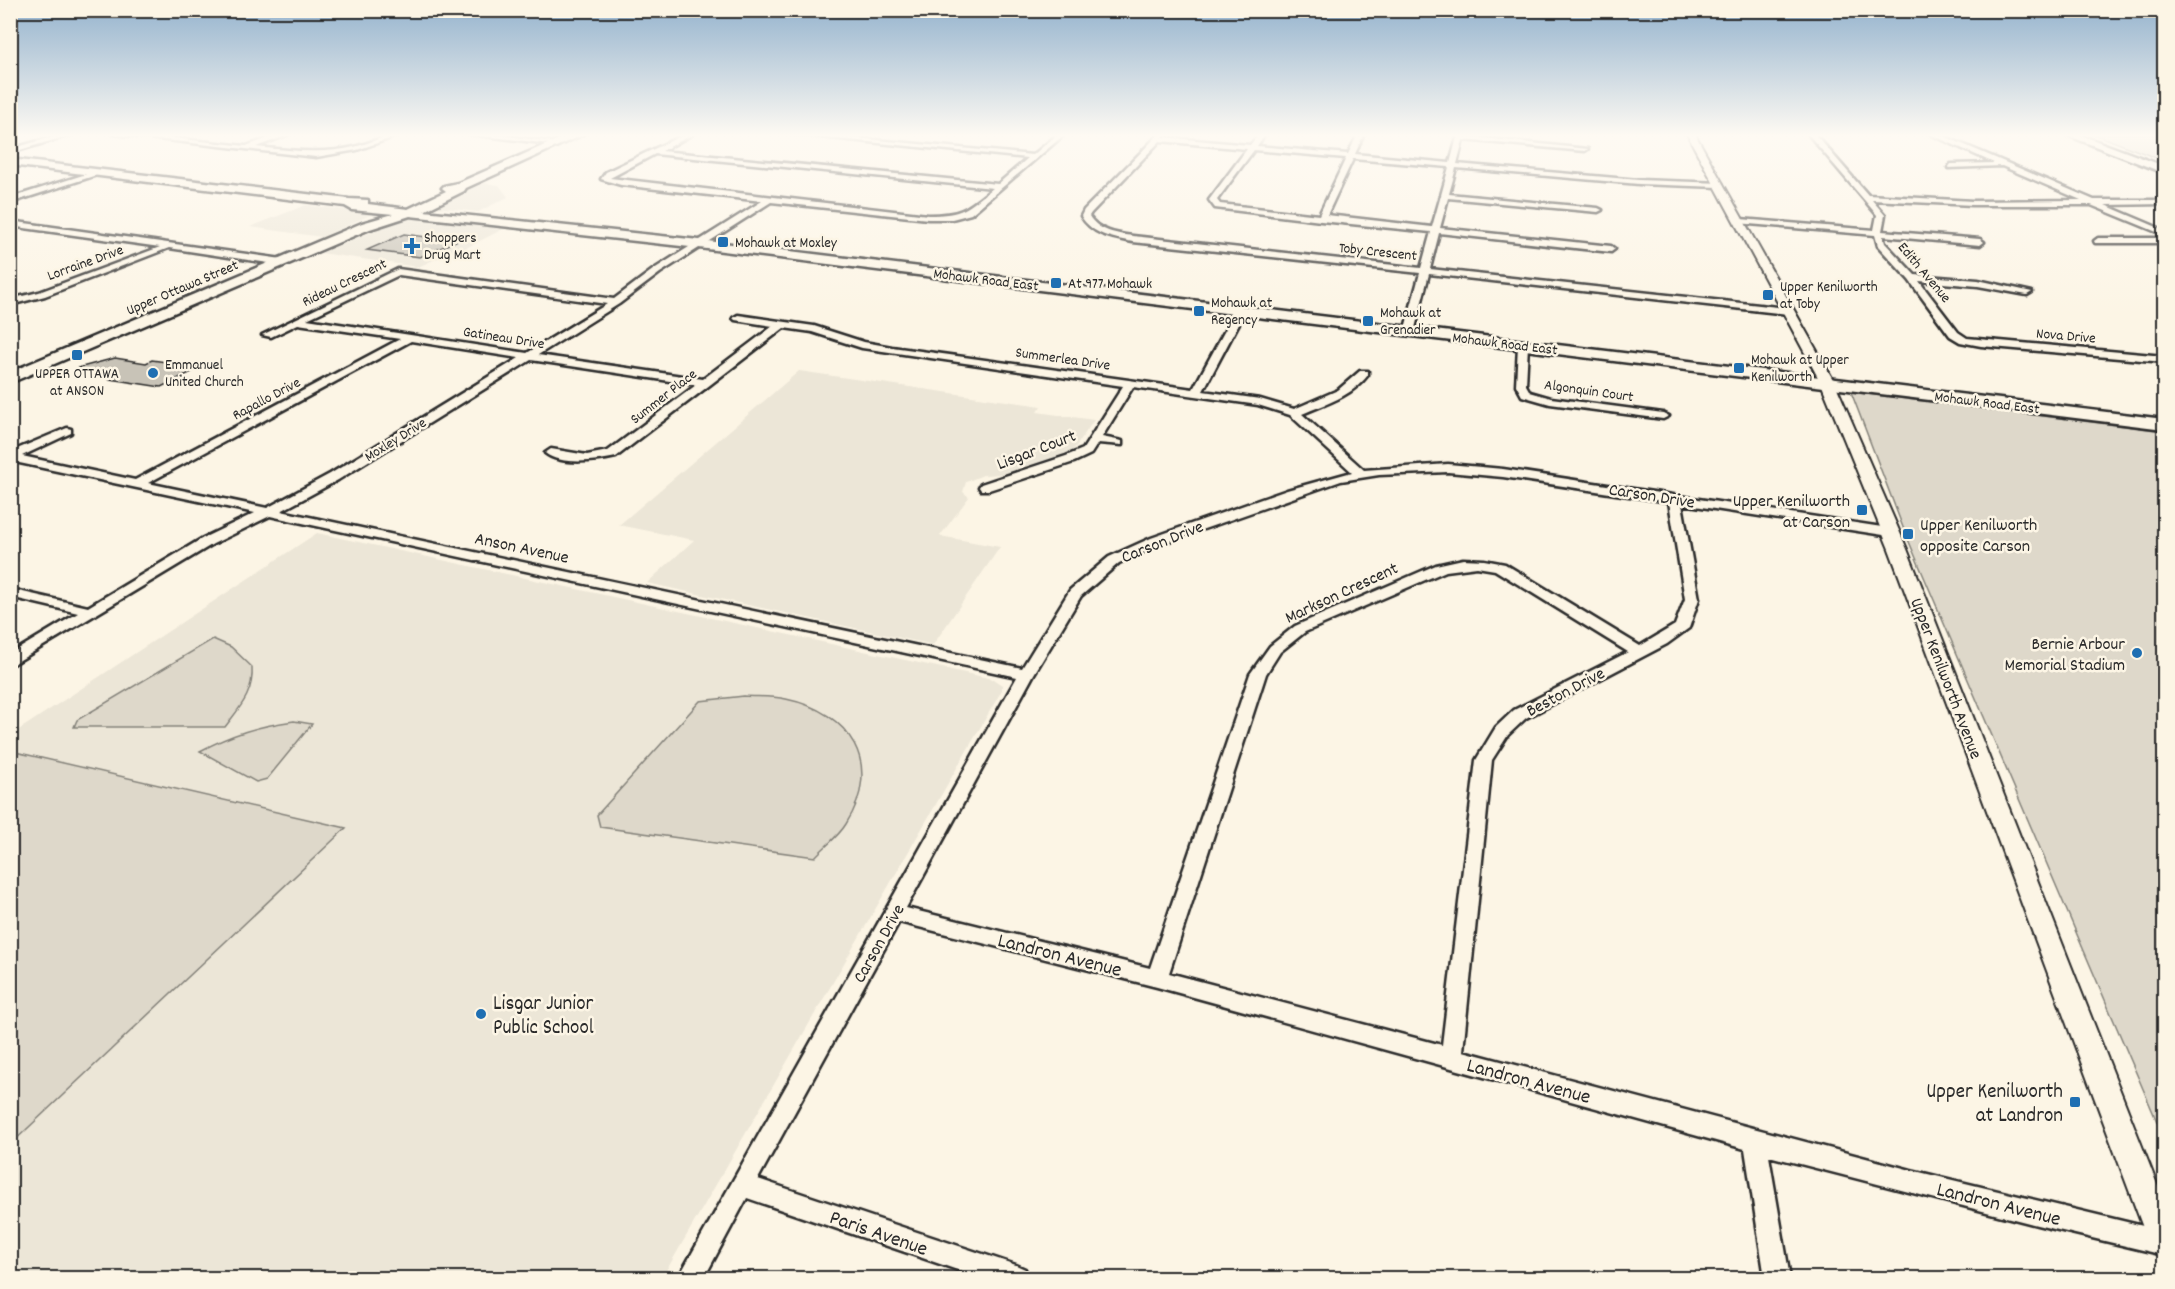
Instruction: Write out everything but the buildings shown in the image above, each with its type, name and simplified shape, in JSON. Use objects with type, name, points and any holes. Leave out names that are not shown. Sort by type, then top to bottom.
[{"type":"main road","name":"Mohawk Road East","points":[[284,194],[349,202],[352,206],[404,210],[455,219],[487,220],[699,244],[2164,424]]},
{"type":"main road","name":"Upper Ottawa Street","points":[[10,378],[366,226],[383,223],[404,210],[446,194]]},
{"type":"street","points":[[10,201],[32,194]]},
{"type":"street","points":[[725,194],[930,218],[952,217],[967,213],[990,194]]},
{"type":"street","name":"Toby Crescent","points":[[1104,194],[1085,216],[1091,224],[1103,232],[1133,239],[1788,311]]},
{"type":"street","points":[[1218,194],[1214,204],[1228,209],[1611,249]]},
{"type":"street","points":[[1321,219],[1333,194]]},
{"type":"street","name":"Upper Kenilworth Avenue","points":[[1724,194],[1828,382],[1890,532],[2164,1242]]},
{"type":"street","name":"Edith Avenue","points":[[1863,194],[1881,215],[1878,232],[1881,244],[1912,278],[1954,334],[1964,340]]},
{"type":"street","points":[[2076,194],[2164,233]]},
{"type":"street","points":[[1409,332],[1446,195],[1598,210]]},
{"type":"street","points":[[1865,197],[1973,203],[2164,202]]},
{"type":"street","name":"Moxley Drive","points":[[10,661],[208,541],[334,477],[616,302],[657,271],[770,199]]},
{"type":"street","points":[[1740,221],[1980,242]]},
{"type":"street","points":[[10,223],[282,262]]},
{"type":"street","points":[[2098,241],[2164,241]]},
{"type":"street","name":"Lorraine Drive","points":[[10,302],[42,294],[168,247]]},
{"type":"street","name":"Rideau Crescent","points":[[267,335],[398,272],[616,302]]},
{"type":"street","points":[[1912,278],[1978,283],[2027,292]]},
{"type":"street","points":[[10,296],[24,298]]},
{"type":"street","points":[[1196,393],[1241,310]]},
{"type":"street","name":"Summerlea Drive","points":[[738,318],[814,329],[862,345],[892,350],[1260,402],[1294,413],[1361,474]]},
{"type":"street","name":"Gatineau Drive","points":[[298,321],[705,383]]},
{"type":"street","name":"Summer Place","points":[[551,453],[587,459],[612,454],[782,324]]},
{"type":"street","name":"Rapallo Drive","points":[[137,484],[410,338]]},
{"type":"street","name":"Nova Drive","points":[[1964,340],[2164,359]]},
{"type":"street","name":"Algonquin Court","points":[[1523,345],[1521,385],[1526,394],[1550,401],[1663,416]]},
{"type":"street","points":[[1294,413],[1359,383],[1364,373]]},
{"type":"street","name":"Lisgar Court","points":[[985,487],[1078,456],[1089,449],[1130,383]]},
{"type":"street","points":[[10,457],[66,431]]},
{"type":"street","name":"Lisgar Court","points":[[1095,439],[1118,443]]},
{"type":"street","name":"Anson Avenue","points":[[10,457],[1026,674]]},
{"type":"street","name":"Carson Drive","points":[[690,1278],[1026,674],[1075,593],[1114,560],[1156,541],[1339,478],[1412,468],[1483,470],[1890,532]]},
{"type":"street","name":"Beston Drive","points":[[1451,1059],[1484,760],[1502,731],[1520,714],[1679,631],[1689,615],[1692,599],[1676,499]]},
{"type":"street","name":"Markson Crescent","points":[[1156,978],[1258,674],[1275,649],[1300,629],[1441,568],[1458,562],[1476,561],[1500,567],[1640,652]]},
{"type":"street","points":[[10,593],[90,612]]},
{"type":"street","name":"Landron Avenue","points":[[895,913],[1156,978],[1451,1059],[2026,1211],[2164,1242]]},
{"type":"street","points":[[1755,1139],[1777,1278]]},
{"type":"street","name":"Paris Avenue","points":[[742,1185],[1016,1278]]},
{"type":"shaded area","points":[[458,194],[506,194],[508,197],[478,212],[437,207],[441,202]]},
{"type":"shaded area","points":[[306,205],[372,214],[322,237],[250,227]]},
{"type":"shaded area","points":[[414,218],[507,227],[460,251],[453,251],[418,267],[321,253],[398,221]]},
{"type":"shaded area","points":[[799,371],[1041,406],[1037,412],[1094,420],[1075,448],[1067,454],[1002,474],[983,475],[966,482],[963,492],[969,497],[940,536],[1000,547],[933,645],[647,583],[694,540],[619,525]]},
{"type":"shaded area","points":[[1851,392],[2164,431],[2164,1138],[1904,530]]},
{"type":"shaded area","name":"Lisgar Junior Public School","points":[[317,533],[993,679],[1002,685],[1002,690],[662,1278],[11,1278],[11,1144],[346,828],[11,751],[11,735]]},
{"type":"shaded area","points":[[213,639],[231,647],[252,667],[251,685],[248,692],[241,706],[225,727],[74,727],[77,720]]},
{"type":"shaded area","points":[[744,696],[781,698],[809,706],[828,716],[843,728],[854,744],[861,762],[862,781],[857,802],[843,828],[815,857],[600,827],[597,815],[700,701]]},
{"type":"shaded area","points":[[294,721],[312,724],[267,779],[256,782],[200,751],[246,732]]},
{"type":"shaded area","points":[[10,751],[346,828],[11,1144]]},
{"type":"place","name":"Mohawk at Moxley","points":[[723,242]]},
{"type":"place","name":"Shoppers Drug Mart","points":[[412,246]]},
{"type":"place","name":"At 977 Mohawk","points":[[1056,283]]},
{"type":"place","name":"Upper Kenilworth at Toby","points":[[1768,295]]},
{"type":"place","name":"Mohawk at Regency","points":[[1199,311]]},
{"type":"place","name":"Mohawk at Grenadier","points":[[1368,321]]},
{"type":"place","name":"UPPER OTTAWA at ANSON","points":[[77,355]]},
{"type":"place","name":"Mohawk at Upper Kenilworth","points":[[1739,368]]},
{"type":"place","name":"Emmanuel United Church","points":[[153,373]]},
{"type":"place","name":"Upper Kenilworth at Carson","points":[[1862,510]]},
{"type":"place","name":"Upper Kenilworth opposite Carson","points":[[1908,534]]},
{"type":"place","name":"Bernie Arbour Memorial Stadium","points":[[2137,653]]},
{"type":"place","name":"Lisgar Junior Public School","points":[[481,1014]]},
{"type":"place","name":"Upper Kenilworth at Landron","points":[[2075,1102]]}]
